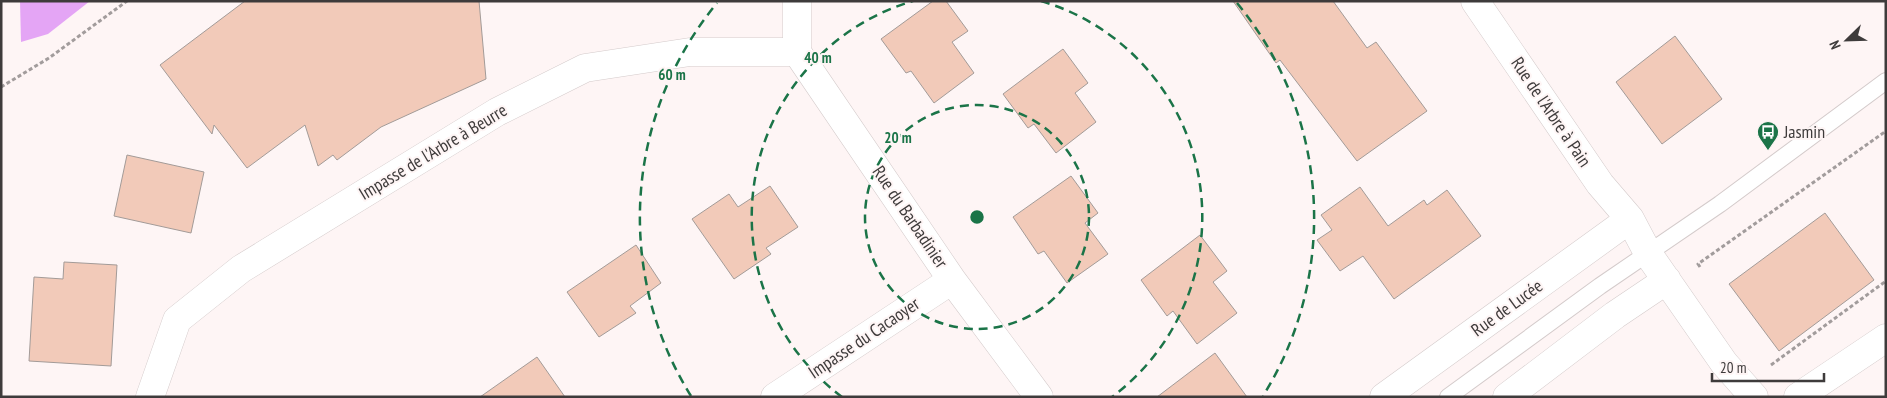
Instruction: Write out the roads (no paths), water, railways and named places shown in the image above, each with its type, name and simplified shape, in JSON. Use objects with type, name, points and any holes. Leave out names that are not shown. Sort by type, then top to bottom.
[{"type":"street","points":[[797,1],[797,52]]},
{"type":"street","name":"Rue de l'Arbre à Pain","points":[[1475,1],[1600,184],[1630,220],[1649,255],[1724,363],[1754,397]]},
{"type":"street","name":"Impasse de l'Arbre à Beurre","points":[[150,397],[177,320],[241,269],[497,112],[585,68],[690,52],[797,52]]},
{"type":"street","name":"Rue du Barbadinier","points":[[797,52],[952,280],[1039,397]]},
{"type":"street","name":"Rue de Lucée","points":[[1384,397],[1630,220]]},
{"type":"street","name":"Impasse du Cacaoyer","points":[[775,397],[952,280]]},
{"type":"street","points":[[1507,397],[1615,315],[1667,280]]},
{"type":"street","points":[[1798,397],[1886,338]]},
{"type":"lane","points":[[1448,397],[1600,286],[1649,255],[1886,80]]},
{"type":"place","name":"Jasmin","points":[[1768,151]]}]
